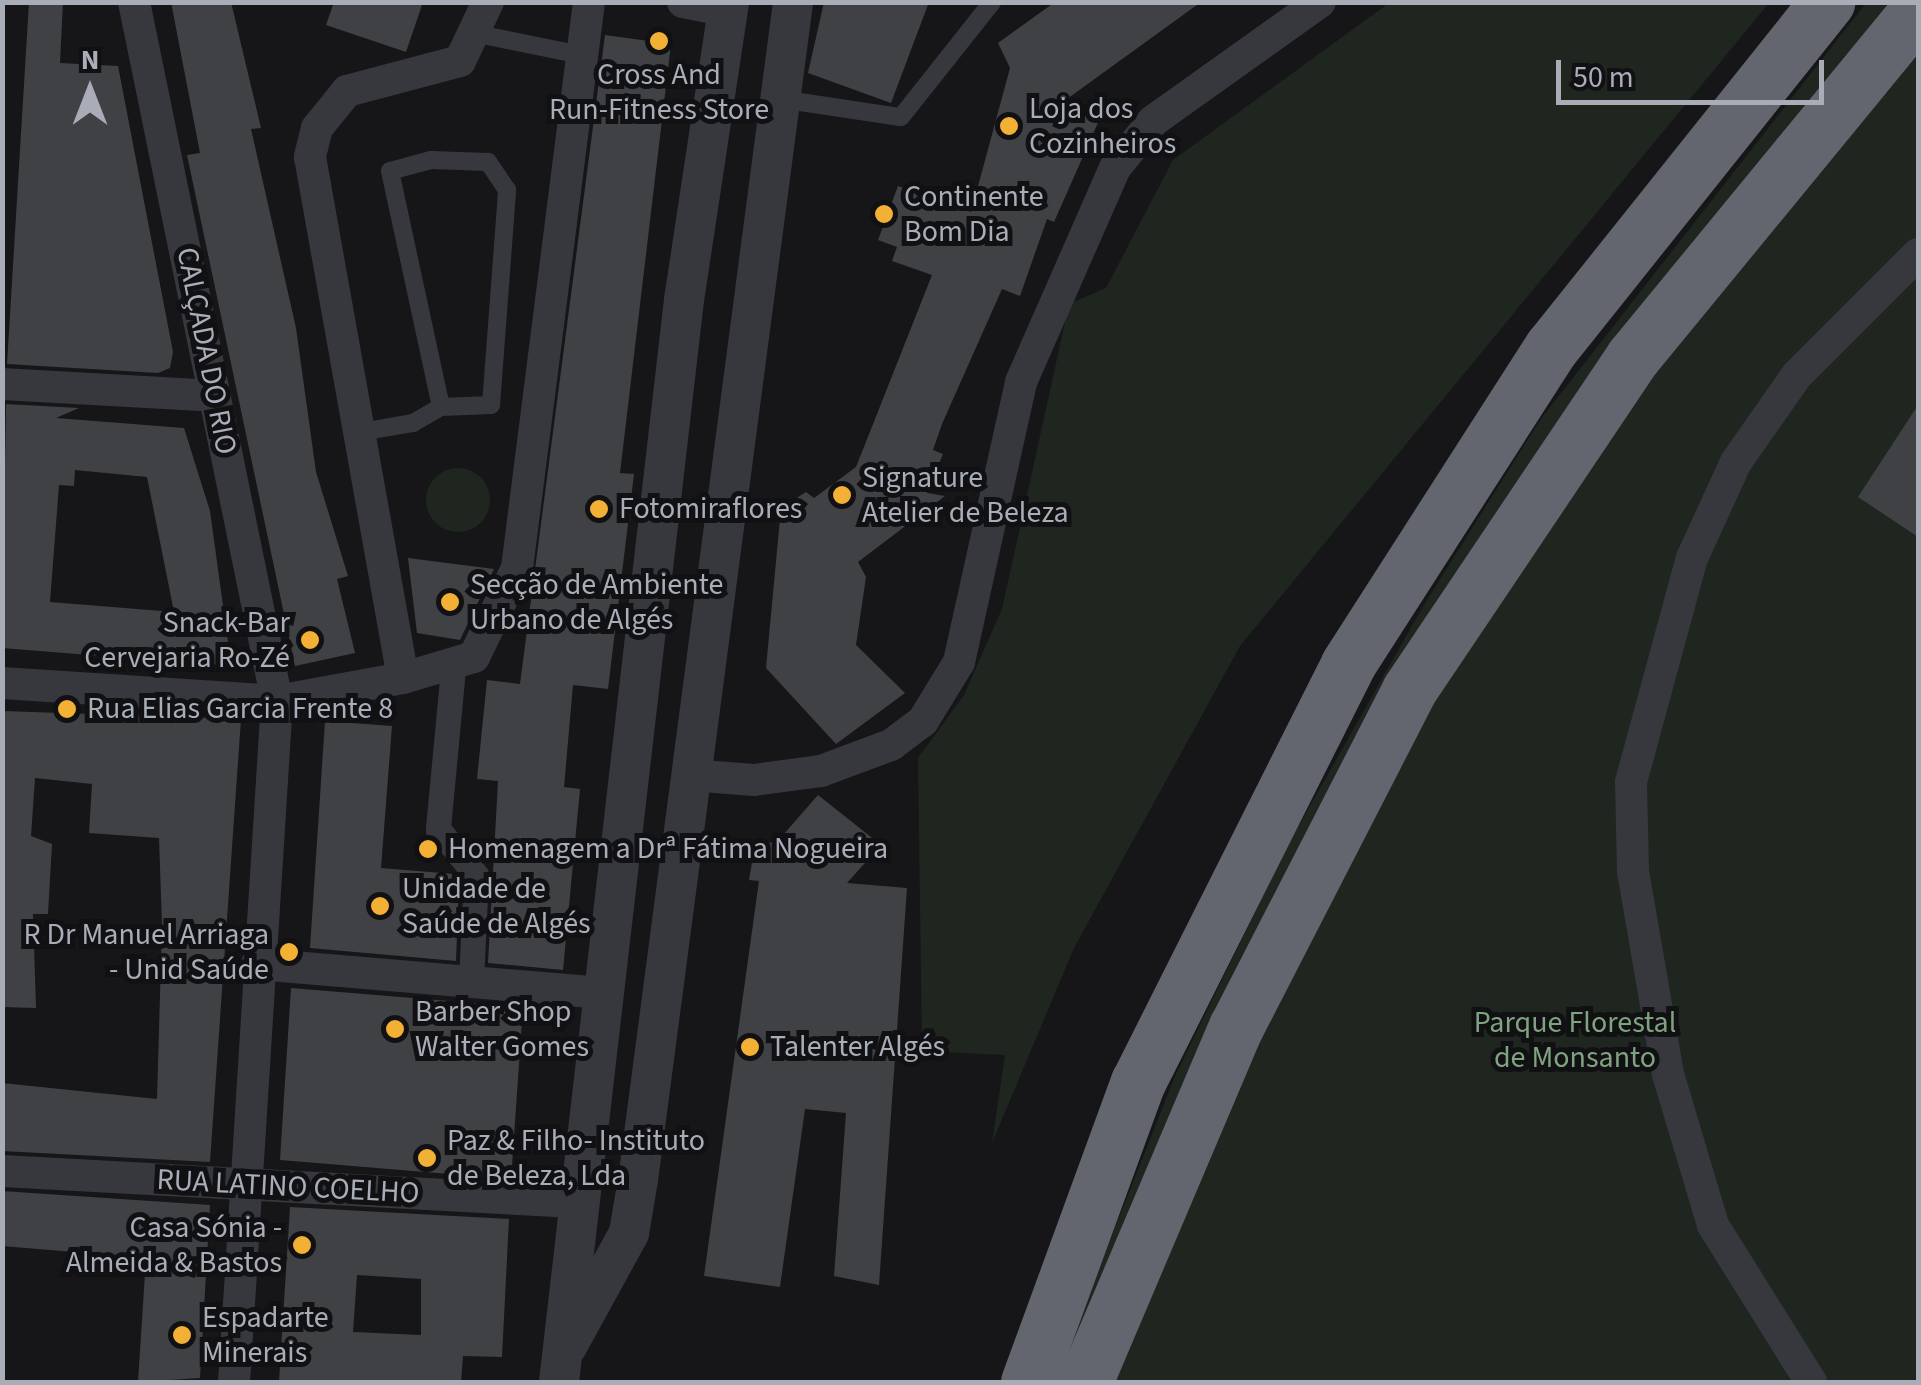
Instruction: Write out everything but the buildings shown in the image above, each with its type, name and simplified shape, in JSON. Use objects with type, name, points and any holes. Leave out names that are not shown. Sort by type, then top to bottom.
[{"type":"highway","points":[[1028,1382],[1138,1082],[1316,722],[1426,534],[1551,348],[1827,2]]},
{"type":"highway","points":[[1086,1382],[1236,1028],[1410,690],[1622,372],[1918,10]]},
{"type":"street","name":"CALÇADA DO RIO","points":[[134,2],[276,701],[241,1186],[234,1382]]},
{"type":"street","points":[[2,684],[276,701],[454,669],[491,635],[517,568],[587,56],[590,2]]},
{"type":"street","points":[[561,1368],[574,1202],[684,300],[728,6],[683,2]]},
{"type":"street","points":[[561,1368],[629,1234],[774,99],[792,2]]},
{"type":"street","points":[[690,775],[754,780],[821,771],[890,745],[923,722],[959,662],[1021,382],[1116,168],[1153,121],[1320,2]]},
{"type":"street","points":[[404,678],[361,432],[310,187],[317,128],[347,91],[386,76],[440,72],[460,61],[483,18]]},
{"type":"street","points":[[1810,1382],[1713,1224],[1668,1074],[1633,872],[1630,782],[1682,588],[1736,462],[1797,376],[1918,254]]},
{"type":"street","points":[[684,300],[747,306]]},
{"type":"street","points":[[2,384],[214,396]]},
{"type":"street","points":[[454,669],[438,829],[476,875],[471,982]]},
{"type":"street","points":[[257,964],[600,993]]},
{"type":"street","name":"RUA LATINO COELHO","points":[[2,1171],[574,1202]]},
{"type":"lane","points":[[774,99],[901,117],[992,2]]},
{"type":"lane","points":[[483,18],[587,56]]},
{"type":"lane","points":[[361,432],[413,422],[441,407],[491,405],[506,190],[488,162],[432,160],[390,171],[441,407]]},
{"type":"green space","points":[[1389,3],[1769,3],[1240,646],[1074,948],[992,1143],[1005,1055],[922,1051],[918,758],[964,695],[1002,609],[1069,304],[1106,288],[1173,160]]},
{"type":"green space","name":"Parque Florestal de Monsanto","points":[[1866,3],[1918,3],[1918,1382],[1054,1382],[1175,1076],[1289,843],[1422,608],[1540,420]]},
{"type":"green space","points":[[458,468],[481,477],[490,500],[481,523],[458,532],[435,523],[426,500],[435,477]]},
{"type":"place","name":"Cross And Run-Fitness Store","points":[[659,41]]},
{"type":"place","name":"Loja dos Cozinheiros","points":[[1009,126]]},
{"type":"place","name":"Continente Bom Dia","points":[[884,214]]},
{"type":"place","name":"Signature Atelier de Beleza","points":[[842,495]]},
{"type":"place","name":"Fotomiraflores","points":[[599,509]]},
{"type":"place","name":"Secção de Ambiente Urbano de Algés","points":[[450,602]]},
{"type":"place","name":"Snack-Bar Cervejaria Ro-Zé","points":[[310,640]]},
{"type":"place","name":"Rua Elias Garcia Frente 8","points":[[67,709]]},
{"type":"place","name":"Homenagem a Drª Fátima Nogueira","points":[[428,849]]},
{"type":"place","name":"Unidade de Saúde de Algés","points":[[380,906]]},
{"type":"place","name":"R Dr Manuel Arriaga - Unid Saúde","points":[[289,952]]},
{"type":"place","name":"Barber Shop Walter Gomes","points":[[395,1029]]},
{"type":"place","name":"Talenter Algés","points":[[750,1047]]},
{"type":"place","name":"Paz & Filho- Instituto de Beleza, Lda","points":[[427,1158]]},
{"type":"place","name":"Casa Sónia - Almeida & Bastos","points":[[302,1245]]},
{"type":"place","name":"Espadarte Minerais","points":[[182,1335]]}]
